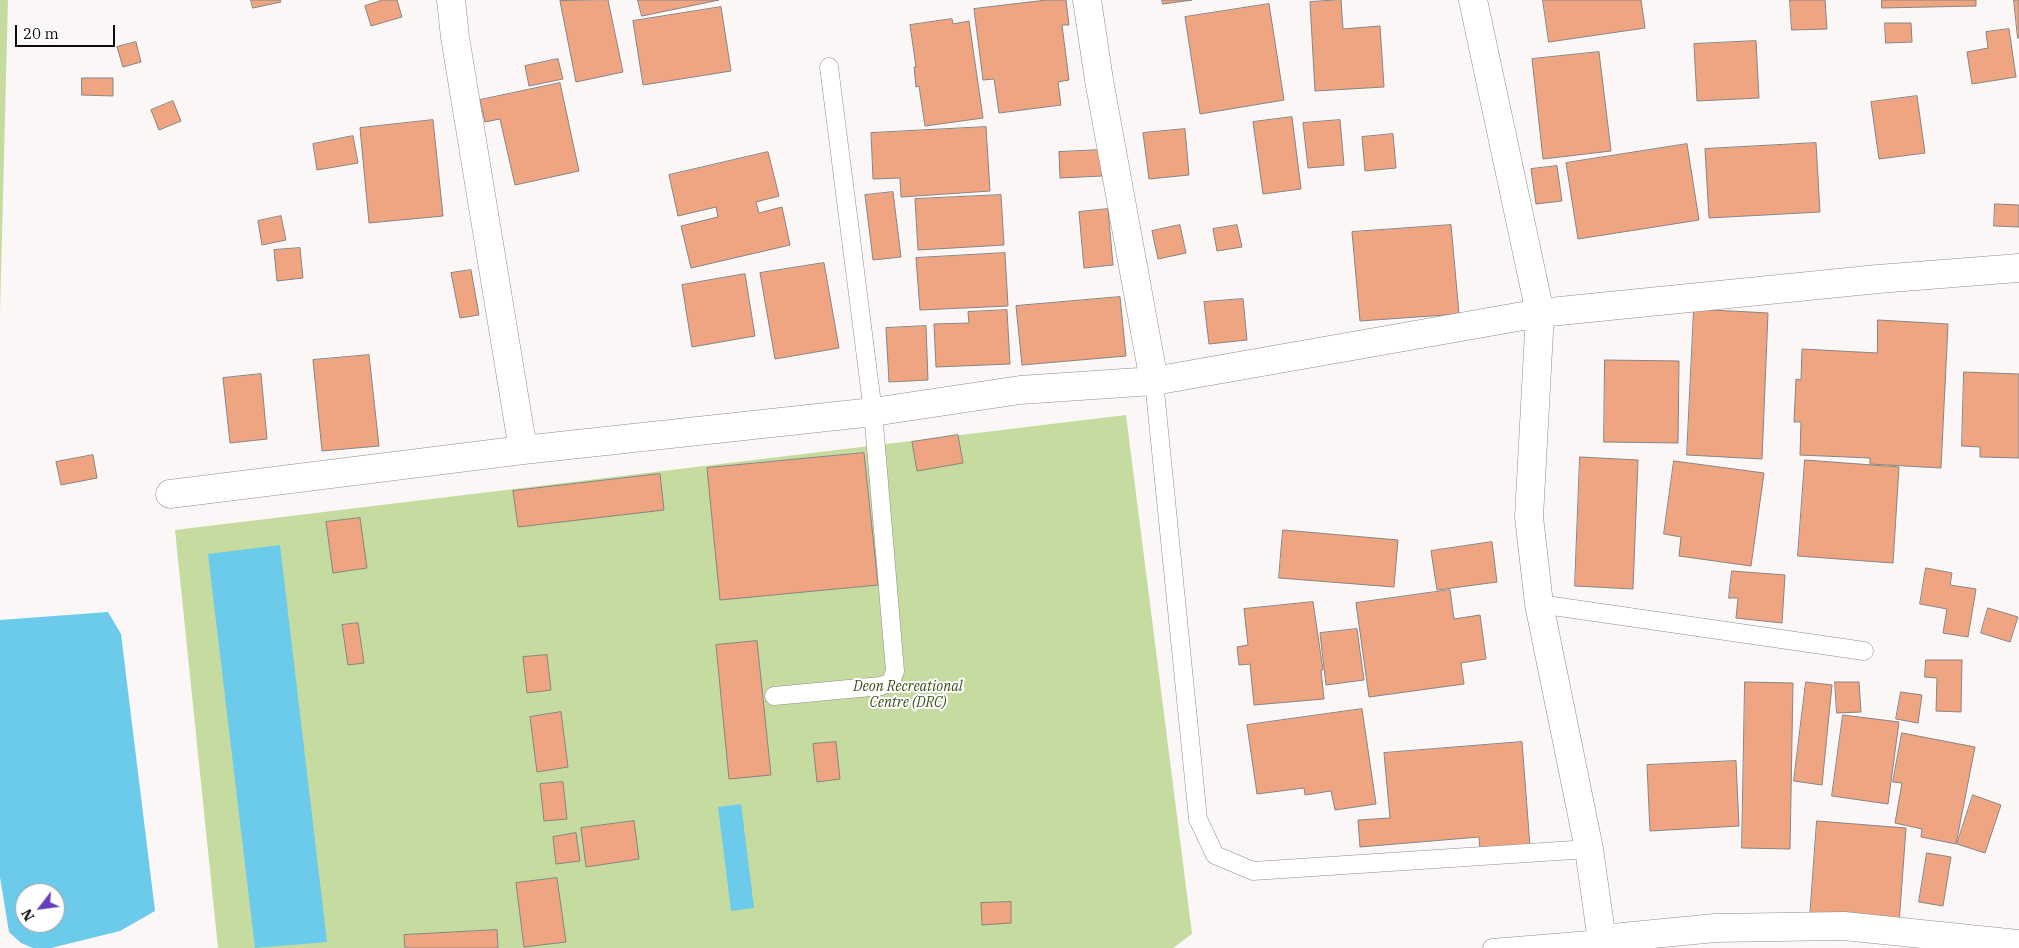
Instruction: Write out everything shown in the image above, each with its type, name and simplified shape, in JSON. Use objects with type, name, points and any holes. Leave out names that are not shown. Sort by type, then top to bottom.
[{"type":"street","points":[[451,0],[455,37],[523,450]]},
{"type":"street","points":[[1087,0],[1099,80],[1154,381]]},
{"type":"street","points":[[1473,0],[1540,313],[1529,517],[1539,604],[1589,849],[1602,943],[1715,928],[1844,926],[2019,944]]},
{"type":"street","points":[[170,494],[523,450],[873,412],[1020,390],[1154,381],[1540,313],[1878,279],[2019,268]]},
{"type":"lane","points":[[774,696],[881,686],[891,682],[895,671],[873,412],[829,67]]},
{"type":"lane","points":[[1154,381],[1198,818],[1215,855],[1253,871],[1589,849]]},
{"type":"lane","points":[[1539,604],[1864,651]]},
{"type":"lane","points":[[1492,948],[1602,943]]},
{"type":"green space","points":[[0,0],[8,0],[0,313]]},
{"type":"green space","name":"Deon Recreational Centre (DRC)","points":[[1126,415],[1192,934],[1173,948],[218,948],[175,530]]},
{"type":"water","points":[[280,545],[327,942],[255,948],[208,554]]},
{"type":"water","points":[[108,612],[121,634],[155,911],[120,931],[51,948],[33,948],[21,943],[9,932],[0,877],[0,620]]},
{"type":"water","points":[[741,804],[754,908],[731,911],[718,807]]},
{"type":"building","points":[[251,0],[280,0],[281,2],[253,8]]},
{"type":"building","points":[[383,0],[397,0],[402,17],[371,26],[365,6]]},
{"type":"building","points":[[608,0],[623,72],[576,82],[560,1]]},
{"type":"building","points":[[638,0],[719,0],[642,16]]},
{"type":"building","points":[[1047,0],[1066,0],[1069,25],[1062,25],[1069,80],[1058,82],[1061,105],[999,113],[994,79],[983,80],[974,9]]},
{"type":"building","points":[[1162,0],[1192,0],[1163,4]]},
{"type":"building","points":[[1341,0],[1343,29],[1380,26],[1384,87],[1315,91],[1310,2]]},
{"type":"building","points":[[1543,0],[1641,0],[1645,28],[1549,42]]},
{"type":"building","points":[[1790,0],[1825,0],[1827,29],[1792,30]]},
{"type":"building","points":[[1882,0],[1976,0],[1976,6],[1882,8]]},
{"type":"building","points":[[2014,0],[2019,0],[2019,38],[2018,38]]},
{"type":"building","points":[[1269,4],[1284,100],[1200,114],[1185,17]]},
{"type":"building","points":[[721,7],[731,71],[643,85],[633,21]]},
{"type":"building","points":[[952,19],[953,24],[969,21],[983,118],[925,126],[919,86],[916,87],[914,67],[916,67],[910,25]]},
{"type":"building","points":[[1885,23],[1911,23],[1912,42],[1886,43]]},
{"type":"building","points":[[2009,29],[2016,77],[1972,84],[1967,52],[1988,48],[1986,32]]},
{"type":"building","points":[[1756,41],[1759,98],[1697,101],[1694,44]]},
{"type":"building","points":[[136,42],[141,62],[123,67],[117,47]]},
{"type":"building","points":[[1599,52],[1611,151],[1543,159],[1532,59]]},
{"type":"building","points":[[558,59],[563,79],[529,86],[525,66]]},
{"type":"building","points":[[82,78],[113,78],[113,96],[82,95]]},
{"type":"building","points":[[560,83],[579,171],[515,185],[500,119],[485,122],[480,100]]},
{"type":"building","points":[[1917,96],[1925,153],[1879,159],[1871,102]]},
{"type":"building","points":[[173,101],[181,121],[159,130],[151,110]]},
{"type":"building","points":[[1292,117],[1301,189],[1263,194],[1253,122]]},
{"type":"building","points":[[433,120],[443,216],[369,223],[360,128]]},
{"type":"building","points":[[1340,120],[1344,165],[1308,168],[1303,123]]},
{"type":"building","points":[[986,127],[990,191],[901,197],[900,178],[873,179],[871,133]]},
{"type":"building","points":[[1185,129],[1189,175],[1149,179],[1143,133]]},
{"type":"building","points":[[1393,134],[1396,168],[1365,171],[1362,137]]},
{"type":"building","points":[[353,136],[358,163],[317,170],[313,144]]},
{"type":"building","points":[[1816,143],[1820,212],[1709,218],[1705,149]]},
{"type":"building","points":[[1687,144],[1699,220],[1578,239],[1566,163]]},
{"type":"building","points":[[1100,150],[1102,176],[1060,178],[1059,152]]},
{"type":"building","points":[[768,152],[779,196],[756,202],[759,213],[782,207],[790,245],[691,268],[681,226],[718,217],[716,207],[678,216],[669,175]]},
{"type":"building","points":[[1557,166],[1562,201],[1536,204],[1531,169]]},
{"type":"building","points":[[893,192],[901,257],[873,260],[865,195]]},
{"type":"building","points":[[1001,195],[1004,245],[918,250],[915,199]]},
{"type":"building","points":[[1995,204],[2019,205],[2019,227],[1994,226]]},
{"type":"building","points":[[1108,209],[1113,265],[1084,268],[1079,212]]},
{"type":"building","points":[[281,216],[286,240],[262,245],[258,221]]},
{"type":"building","points":[[1180,225],[1186,253],[1158,259],[1152,231]]},
{"type":"building","points":[[1237,225],[1242,247],[1217,251],[1213,229]]},
{"type":"building","points":[[1451,225],[1459,314],[1360,321],[1352,232]]},
{"type":"building","points":[[300,248],[303,278],[277,281],[274,250]]},
{"type":"building","points":[[1005,253],[1008,306],[920,310],[916,258]]},
{"type":"building","points":[[824,263],[839,348],[775,359],[760,273]]},
{"type":"building","points":[[471,270],[479,315],[460,318],[451,273]]},
{"type":"building","points":[[745,274],[755,336],[692,347],[682,285]]},
{"type":"building","points":[[1120,297],[1126,356],[1022,365],[1016,306]]},
{"type":"building","points":[[1243,299],[1247,340],[1209,344],[1204,302]]},
{"type":"building","points":[[1694,309],[1768,313],[1762,459],[1687,455]]},
{"type":"building","points":[[1007,310],[1010,364],[936,367],[934,324],[969,323],[968,312]]},
{"type":"building","points":[[1878,320],[1948,324],[1941,468],[1870,464],[1870,458],[1800,455],[1801,422],[1794,422],[1796,379],[1801,380],[1802,349],[1877,353]]},
{"type":"building","points":[[926,326],[928,380],[889,382],[886,328]]},
{"type":"building","points":[[369,355],[379,446],[322,451],[313,360]]},
{"type":"building","points":[[1605,360],[1679,361],[1678,443],[1604,442]]},
{"type":"building","points":[[1964,372],[2019,374],[2019,458],[1980,457],[1980,447],[1962,446]]},
{"type":"building","points":[[261,374],[267,439],[230,443],[223,378]]},
{"type":"building","points":[[958,435],[963,463],[917,471],[912,442]]},
{"type":"building","points":[[864,453],[878,585],[720,600],[707,468]]},
{"type":"building","points":[[93,455],[97,478],[61,485],[56,462]]},
{"type":"building","points":[[1580,457],[1638,460],[1633,589],[1575,586]]},
{"type":"building","points":[[1805,460],[1899,467],[1893,563],[1798,556]]},
{"type":"building","points":[[1674,461],[1764,473],[1751,566],[1679,556],[1681,537],[1664,534]]},
{"type":"building","points":[[660,474],[664,510],[518,527],[513,491]]},
{"type":"building","points":[[360,518],[367,568],[333,573],[326,522]]},
{"type":"building","points":[[1283,530],[1398,540],[1394,587],[1279,578]]},
{"type":"building","points":[[1492,542],[1497,582],[1437,590],[1431,551]]},
{"type":"building","points":[[1926,568],[1952,573],[1950,585],[1976,589],[1968,637],[1943,633],[1947,609],[1920,604]]},
{"type":"building","points":[[1732,571],[1785,575],[1782,623],[1736,618],[1738,598],[1729,598]]},
{"type":"building","points":[[1450,590],[1454,619],[1480,615],[1486,659],[1461,663],[1464,684],[1369,697],[1356,603]]},
{"type":"building","points":[[1313,602],[1323,670],[1321,670],[1324,699],[1254,705],[1250,664],[1239,665],[1237,647],[1248,645],[1244,609]]},
{"type":"building","points":[[1988,608],[2018,617],[2010,642],[1981,633]]},
{"type":"building","points":[[358,623],[364,663],[348,665],[342,625]]},
{"type":"building","points":[[1357,629],[1364,680],[1326,685],[1320,633]]},
{"type":"building","points":[[757,641],[771,775],[729,779],[716,645]]},
{"type":"building","points":[[547,655],[551,690],[527,693],[523,657]]},
{"type":"building","points":[[1926,660],[1962,660],[1961,712],[1936,711],[1937,678],[1925,677]]},
{"type":"building","points":[[1745,682],[1793,683],[1790,849],[1742,848]]},
{"type":"building","points":[[1806,682],[1832,685],[1822,785],[1794,781]]},
{"type":"building","points":[[1835,682],[1859,682],[1861,712],[1837,713]]},
{"type":"building","points":[[1901,692],[1922,695],[1918,723],[1896,719]]},
{"type":"building","points":[[1362,709],[1376,804],[1335,810],[1331,791],[1305,795],[1304,788],[1257,794],[1247,725]]},
{"type":"building","points":[[561,712],[568,767],[537,772],[530,717]]},
{"type":"building","points":[[1843,715],[1899,722],[1888,804],[1832,796]]},
{"type":"building","points":[[1902,733],[1975,747],[1956,844],[1921,837],[1922,829],[1895,823],[1902,783],[1893,782]]},
{"type":"building","points":[[836,742],[840,779],[817,782],[813,744]]},
{"type":"building","points":[[1522,742],[1530,846],[1480,850],[1479,837],[1360,847],[1358,820],[1390,818],[1384,753]]},
{"type":"building","points":[[1736,761],[1739,826],[1650,831],[1647,765]]},
{"type":"building","points":[[563,782],[567,819],[544,821],[540,784]]},
{"type":"building","points":[[1973,795],[2001,805],[1985,853],[1957,844]]},
{"type":"building","points":[[634,821],[639,859],[586,867],[581,828]]},
{"type":"building","points":[[1817,821],[1906,828],[1899,924],[1810,917]]},
{"type":"building","points":[[576,833],[580,861],[556,864],[553,837]]},
{"type":"building","points":[[1927,853],[1951,857],[1943,906],[1919,902]]},
{"type":"building","points":[[557,878],[566,942],[524,947],[516,883]]},
{"type":"building","points":[[1011,902],[1011,923],[982,925],[981,903]]},
{"type":"building","points":[[497,930],[498,948],[405,948],[404,935]]}]
